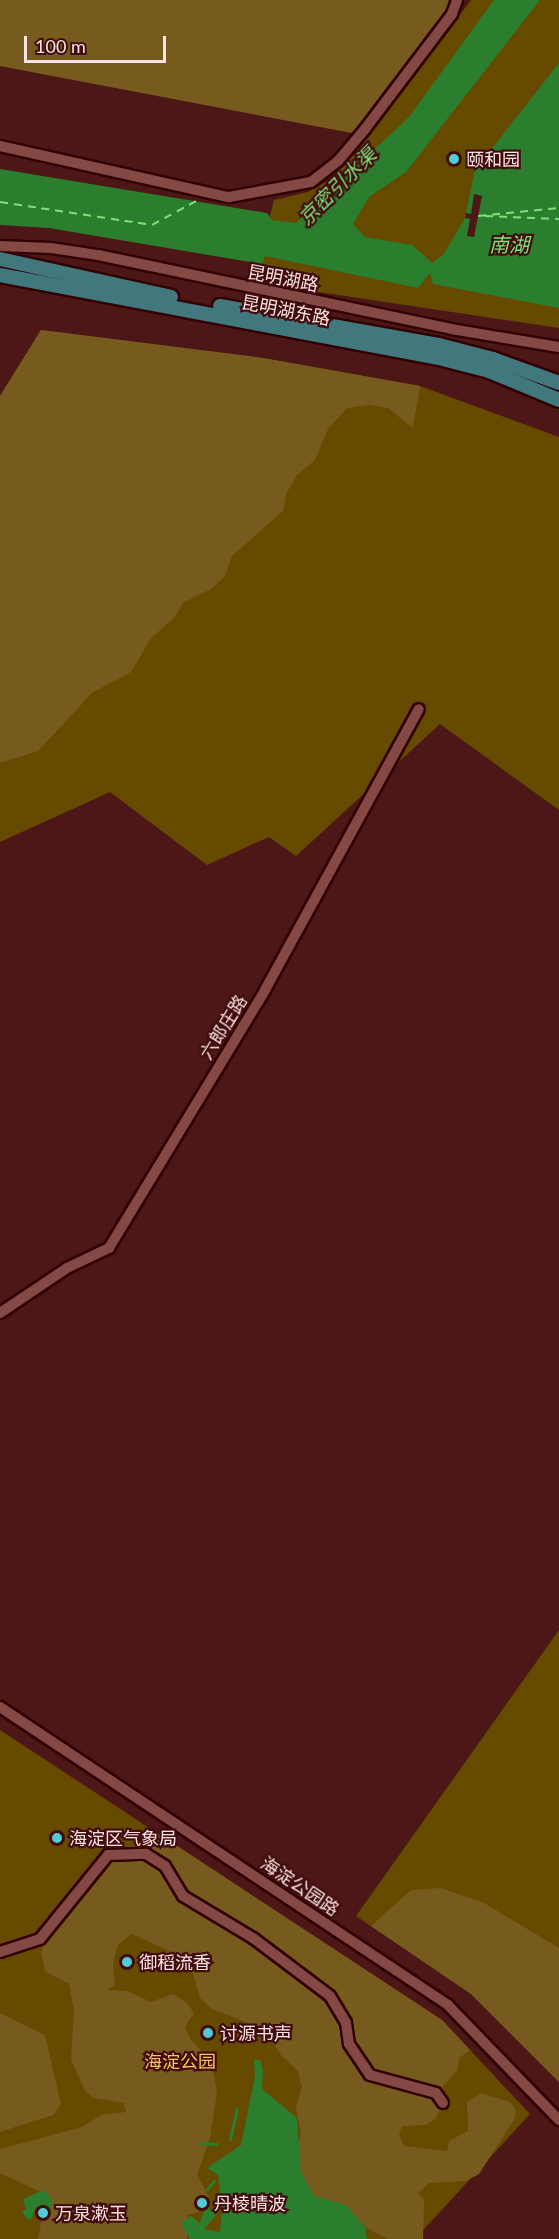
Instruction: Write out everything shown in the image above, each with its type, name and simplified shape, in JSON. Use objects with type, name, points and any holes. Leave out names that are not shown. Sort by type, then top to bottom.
[{"type":"main road","name":"昆明湖东路","points":[[0,259],[119,288],[439,345],[493,359],[559,383]]},
{"type":"main road","name":"昆明湖东路","points":[[0,275],[435,357],[489,371],[559,400]]},
{"type":"street","points":[[0,146],[229,196],[311,182],[338,161],[365,129],[452,14],[457,0]]},
{"type":"street","name":"昆明湖路","points":[[0,246],[51,248],[98,255],[451,329],[559,347]]},
{"type":"street","name":"六郎庄路","points":[[0,1313],[67,1268],[109,1248],[266,990],[419,709]]},
{"type":"street","name":"海淀公园路","points":[[0,1707],[448,2005],[559,2120]]},
{"type":"street","points":[[0,1952],[40,1939],[108,1855],[146,1854],[165,1866],[183,1896],[253,1938],[330,1996],[346,2023],[349,2044],[370,2075],[436,2093],[443,2103]]},
{"type":"green space","points":[[0,0],[453,0],[449,15],[357,134],[0,66]]},
{"type":"green space","name":"颐和园","points":[[471,0],[559,0],[559,328],[253,282],[274,200],[308,192],[331,179],[366,140]]},
{"type":"green space","points":[[41,330],[263,358],[420,386],[559,437],[559,810],[440,724],[296,856],[269,837],[207,865],[110,792],[0,842],[0,396]]},
{"type":"green space","points":[[41,330],[263,358],[420,386],[413,428],[388,408],[369,405],[347,408],[328,429],[315,460],[297,475],[286,494],[283,511],[232,556],[225,576],[211,589],[183,603],[174,618],[151,638],[131,672],[92,693],[38,751],[0,763],[0,396]]},
{"type":"green space","points":[[559,1630],[559,2082],[471,1994],[356,1916]]},
{"type":"green space","name":"海淀公园","points":[[0,1730],[442,2020],[530,2114],[415,2239],[0,2239]]},
{"type":"green space","name":"海淀公园","points":[[156,1832],[442,2020],[470,2050],[459,2058],[457,2071],[443,2086],[443,2103],[436,2118],[426,2125],[403,2126],[399,2134],[404,2146],[447,2151],[449,2141],[468,2131],[467,2102],[481,2093],[510,2102],[516,2110],[514,2120],[479,2174],[466,2181],[429,2183],[418,2193],[424,2200],[423,2239],[388,2239],[365,2227],[346,2205],[314,2196],[301,2172],[297,2147],[301,2134],[296,2108],[302,2087],[298,2071],[281,2055],[263,2029],[212,2009],[200,1998],[189,1960],[132,1934],[118,1945],[113,1963],[115,1985],[107,1990],[127,1991],[151,2002],[173,1994],[186,2002],[194,2013],[185,2027],[191,2040],[211,2061],[217,2092],[210,2138],[197,2175],[209,2197],[199,2212],[188,2215],[187,2239],[38,2239],[45,2201],[39,2191],[0,2173],[0,2149],[82,2127],[101,2115],[126,2112],[124,2103],[94,2098],[85,2091],[71,2060],[74,2011],[69,1984],[45,1971],[41,1953],[52,1923],[108,1855],[146,1854]]},
{"type":"green space","points":[[441,1888],[484,1903],[559,1948],[559,2082],[471,1994],[371,1926],[411,1890]]},
{"type":"green space","points":[[0,2013],[45,2035],[61,2104],[53,2115],[0,2132]]},
{"type":"water","points":[[494,0],[540,0],[406,172],[369,197],[353,224],[365,237],[412,245],[432,263],[444,254],[465,218],[475,170],[559,63],[559,308],[433,284],[430,273],[418,288],[265,256],[262,264],[49,228],[0,225],[0,169],[267,213],[272,220],[296,223],[409,117]]},
{"type":"water","points":[[254,2060],[260,2060],[263,2070],[262,2089],[297,2118],[301,2172],[314,2196],[346,2205],[365,2227],[367,2239],[190,2239],[181,2223],[191,2216],[200,2223],[206,2206],[217,2214],[204,2229],[220,2232],[222,2211],[218,2175],[207,2168],[241,2145],[255,2076]]},
{"type":"water","points":[[44,2190],[51,2199],[51,2209],[36,2207],[31,2220],[27,2219],[22,2212],[26,2209],[23,2199]]},
{"type":"pier","points":[[474,194],[482,196],[474,237],[467,236],[470,219],[465,218],[466,213],[471,214]]},
{"type":"waterway","points":[[230,2139],[237,2109]]},
{"type":"waterway","points":[[200,2143],[217,2144]]},
{"type":"waterway","points":[[207,2189],[214,2181]]},
{"type":"ferry route","points":[[0,202],[152,225],[196,201]]},
{"type":"ferry route","points":[[478,216],[559,208]]},
{"type":"ferry route","points":[[485,216],[559,219]]},
{"type":"place","name":"颐和园","points":[[454,159]]},
{"type":"place","name":"海淀区气象局","points":[[57,1838]]},
{"type":"place","name":"御稻流香","points":[[127,1962]]},
{"type":"place","name":"讨源书声","points":[[208,2033]]},
{"type":"place","name":"丹棱晴波","points":[[202,2203]]},
{"type":"place","name":"万泉漱玉","points":[[43,2213]]},
{"type":"water label","name":"京密引水渠","points":[[337,186]]},
{"type":"water label","name":"南湖","points":[[509,244]]}]
